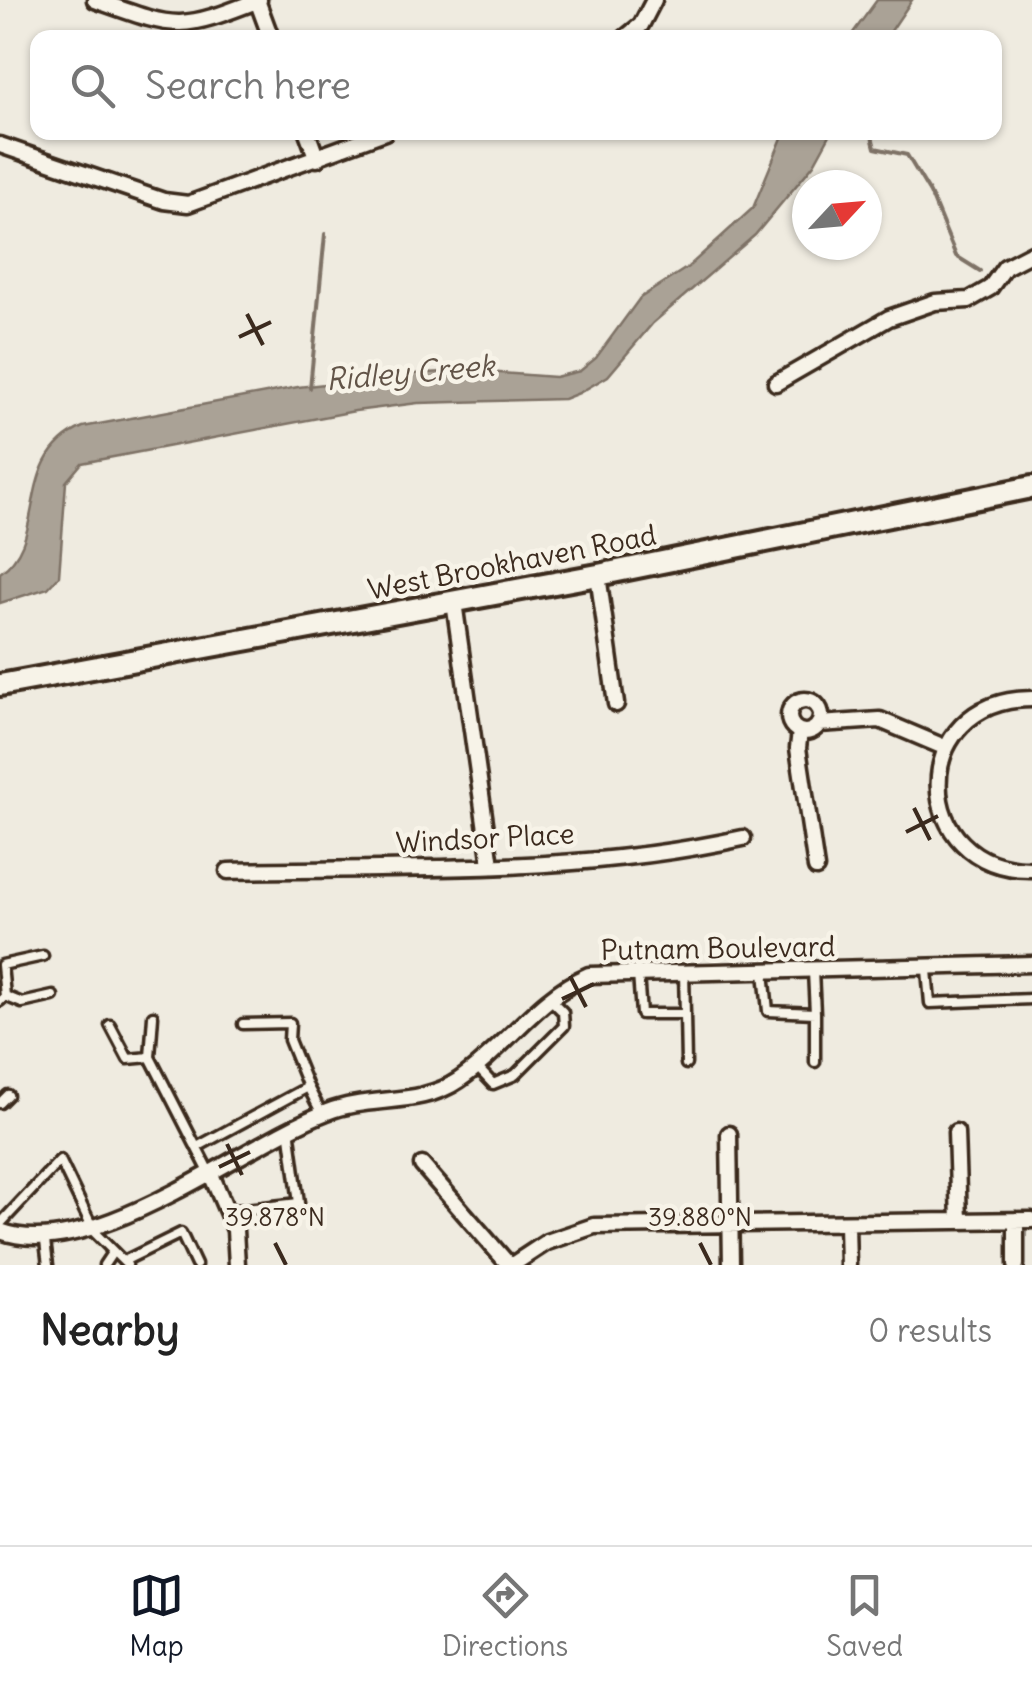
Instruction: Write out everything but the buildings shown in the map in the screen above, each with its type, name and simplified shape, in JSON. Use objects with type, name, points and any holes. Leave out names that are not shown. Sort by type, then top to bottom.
[{"type":"street","points":[[96,0],[179,26],[208,20],[258,0],[268,30]]},
{"type":"street","points":[[634,30],[654,0]]},
{"type":"street","points":[[310,140],[317,159]]},
{"type":"street","points":[[0,145],[177,204],[212,198],[365,140]]},
{"type":"street","points":[[776,383],[888,318],[935,302],[969,300],[990,288],[1005,267],[1032,252]]},
{"type":"street","name":"West Brookhaven Road","points":[[0,685],[598,575],[1032,487]]},
{"type":"street","points":[[598,575],[616,704]]},
{"type":"street","points":[[454,602],[490,866]]},
{"type":"street","points":[[1032,698],[981,710],[962,724],[944,747],[939,794],[959,841],[996,866],[1032,869]]},
{"type":"street","points":[[816,868],[798,748],[800,731],[789,716],[800,701],[809,700],[818,707],[819,724]]},
{"type":"street","points":[[800,731],[811,731],[819,724],[880,720],[944,747]]},
{"type":"street","name":"Windsor Place","points":[[228,871],[490,866],[684,852],[744,838]]},
{"type":"street","name":"Putnam Boulevard","points":[[0,1227],[15,1238],[45,1241],[95,1233],[134,1216],[289,1128],[322,1114],[432,1095],[476,1066],[564,986],[589,975],[926,970],[1032,964]]},
{"type":"street","points":[[956,1132],[959,1221]]},
{"type":"street","points":[[729,1134],[731,1265]]},
{"type":"street","points":[[422,1165],[510,1265],[548,1242],[586,1227],[1024,1220],[1016,1265]]},
{"type":"street","points":[[210,1172],[235,1230],[237,1265]]},
{"type":"street","points":[[847,1224],[848,1265]]},
{"type":"lane","points":[[43,956],[1,966],[3,999],[22,1003],[54,996]]},
{"type":"lane","points":[[926,970],[930,1003],[1032,999]]},
{"type":"lane","points":[[764,972],[768,1011],[815,1013]]},
{"type":"lane","points":[[813,972],[815,1062]]},
{"type":"lane","points":[[684,973],[686,1064]]},
{"type":"lane","points":[[638,974],[641,1014],[686,1014]]},
{"type":"lane","points":[[476,1066],[493,1084],[515,1075],[564,1026],[563,1012],[550,1000]]},
{"type":"lane","points":[[153,1016],[150,1057],[210,1172]]},
{"type":"lane","points":[[243,1024],[290,1023],[289,1040],[322,1114]]},
{"type":"lane","points":[[110,1024],[128,1058],[150,1057]]},
{"type":"lane","points":[[197,1147],[308,1086]]},
{"type":"lane","points":[[0,1104],[8,1095]]},
{"type":"lane","points":[[228,1211],[299,1202],[289,1128]]},
{"type":"lane","points":[[0,1227],[60,1160],[95,1233],[112,1253],[127,1262],[181,1232],[196,1265]]},
{"type":"lane","points":[[45,1241],[48,1265]]},
{"type":"lane","points":[[104,1265],[112,1253]]},
{"type":"shaded area","points":[[877,0],[912,0],[892,30],[855,30]]},
{"type":"shaded area","points":[[781,140],[827,140],[809,170],[792,170],[792,190],[755,235],[653,323],[608,376],[579,393],[564,399],[418,403],[355,411],[82,463],[66,482],[59,576],[48,588],[0,603],[0,573],[15,558],[24,540],[47,458],[61,441],[83,427],[298,387],[424,373],[471,371],[555,377],[580,371],[596,358],[640,298],[688,267],[753,208]]},
{"type":"waterway","points":[[873,140],[875,148],[907,155],[930,193],[956,256],[980,271]]},
{"type":"waterway","name":"Ridley Creek","points":[[310,388],[325,234]]}]
